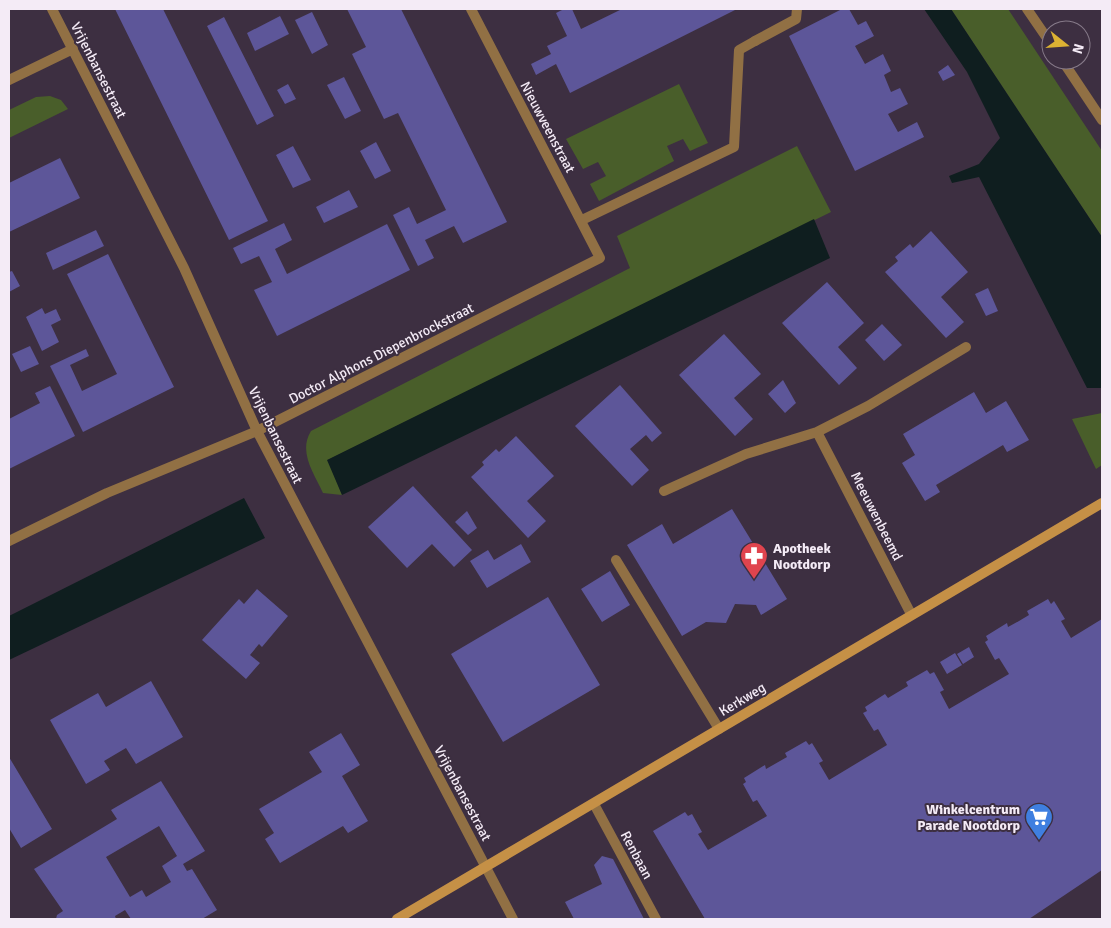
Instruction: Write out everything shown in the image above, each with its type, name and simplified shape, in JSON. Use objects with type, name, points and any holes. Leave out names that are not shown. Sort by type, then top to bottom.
[{"type":"street","name":"Vrijenbansestraat","points":[[52,9],[184,268],[256,431],[513,919]]},
{"type":"street","name":"Nieuwveenstraat","points":[[471,9],[600,258]]},
{"type":"street","points":[[582,220],[734,147],[739,50],[796,19],[797,9]]},
{"type":"street","points":[[1027,9],[1041,29]]},
{"type":"street","points":[[9,80],[73,49]]},
{"type":"street","points":[[1069,70],[1102,120]]},
{"type":"street","name":"Doctor Alphons Diepenbrockstraat","points":[[9,541],[107,493],[256,431],[600,258]]},
{"type":"street","points":[[664,491],[746,454],[817,432],[868,406],[966,347]]},
{"type":"street","name":"Meeuwenbeemd","points":[[817,432],[911,614]]},
{"type":"street","name":"Kerkweg","points":[[397,919],[1102,503]]},
{"type":"street","points":[[616,560],[718,729]]},
{"type":"street","name":"Renbaan","points":[[594,804],[656,919]]},
{"type":"green space","points":[[951,9],[1008,9],[1041,59],[1041,70],[1048,70],[1102,151],[1102,237]]},
{"type":"green space","points":[[679,84],[708,143],[690,151],[683,139],[667,146],[674,161],[599,201],[590,184],[606,176],[598,162],[583,169],[566,139]]},
{"type":"green space","points":[[50,96],[61,100],[68,109],[9,138],[9,110],[36,97]]},
{"type":"green space","points":[[797,146],[831,212],[328,460],[342,495],[323,493],[307,455],[307,439],[311,431],[630,268],[617,236]]},
{"type":"green space","points":[[1102,413],[1102,465],[1096,469],[1072,419]]},
{"type":"shaded area","points":[[924,9],[951,9],[1102,237],[1102,388],[1087,388],[979,177],[952,183],[949,176],[979,164],[1000,138],[967,72]]},
{"type":"shaded area","points":[[814,219],[830,258],[342,495],[327,460]]},
{"type":"shaded area","points":[[244,498],[265,538],[9,660],[9,616]]},
{"type":"building","points":[[115,9],[163,9],[268,221],[229,240]]},
{"type":"building","points":[[347,9],[401,9],[507,222],[463,243],[454,226],[425,240],[434,258],[418,266],[393,215],[409,207],[417,224],[446,210],[398,113],[384,119],[352,54],[366,47]]},
{"type":"building","points":[[564,9],[572,9],[581,29],[622,9],[737,9],[570,93],[556,64],[536,75],[531,64],[551,54],[547,46],[567,36],[556,13]]},
{"type":"building","points":[[842,9],[849,9],[858,25],[866,21],[874,36],[855,46],[865,64],[883,54],[891,71],[884,75],[891,92],[900,88],[908,104],[888,114],[898,132],[917,122],[924,137],[855,171],[789,36]]},
{"type":"building","points":[[312,12],[328,45],[312,54],[295,20]]},
{"type":"building","points":[[280,16],[289,34],[255,51],[247,33]]},
{"type":"building","points":[[224,17],[274,116],[257,125],[207,26]]},
{"type":"building","points":[[948,65],[955,75],[943,81],[938,72]]},
{"type":"building","points":[[344,77],[361,111],[345,119],[327,85]]},
{"type":"building","points":[[288,84],[296,99],[285,104],[277,90]]},
{"type":"building","points":[[376,142],[391,171],[375,179],[360,151]]},
{"type":"building","points":[[293,146],[311,180],[293,188],[276,155]]},
{"type":"building","points":[[60,158],[80,198],[9,232],[9,183]]},
{"type":"building","points":[[349,190],[358,207],[324,223],[316,207]]},
{"type":"building","points":[[284,223],[292,240],[275,249],[287,274],[387,224],[410,270],[277,336],[254,290],[272,282],[259,256],[241,264],[233,248]]},
{"type":"building","points":[[96,230],[104,246],[53,270],[46,253]]},
{"type":"building","points":[[931,231],[968,272],[941,297],[964,322],[946,338],[885,272],[898,261],[895,257],[910,244],[913,248]]},
{"type":"building","points":[[108,254],[174,387],[83,432],[50,366],[86,349],[89,356],[70,365],[82,391],[117,374],[67,274]]},
{"type":"building","points":[[12,271],[20,286],[9,292],[9,272]]},
{"type":"building","points":[[827,282],[864,323],[838,347],[857,368],[839,385],[782,323]]},
{"type":"building","points":[[988,288],[998,311],[986,316],[975,294]]},
{"type":"building","points":[[42,308],[45,314],[56,309],[61,320],[51,325],[59,342],[42,351],[26,317]]},
{"type":"building","points":[[882,324],[902,345],[884,361],[865,340]]},
{"type":"building","points":[[724,334],[761,374],[734,398],[753,419],[735,436],[679,375]]},
{"type":"building","points":[[30,346],[39,364],[21,372],[12,354]]},
{"type":"building","points":[[783,380],[796,403],[785,413],[768,394]]},
{"type":"building","points":[[620,385],[662,433],[652,442],[646,435],[630,449],[649,470],[632,486],[575,426]]},
{"type":"building","points":[[50,386],[75,436],[9,469],[9,419],[40,403],[35,393]]},
{"type":"building","points":[[974,392],[986,413],[1006,401],[1029,440],[1007,452],[1003,445],[936,485],[940,492],[925,501],[902,463],[915,455],[903,434]]},
{"type":"building","points":[[516,436],[554,476],[527,501],[546,521],[528,538],[471,477],[484,465],[482,462],[496,449],[499,452]]},
{"type":"building","points":[[413,486],[472,550],[454,567],[432,544],[407,568],[368,527]]},
{"type":"building","points":[[732,509],[787,599],[761,615],[756,605],[735,604],[726,623],[706,622],[682,636],[627,545],[662,524],[673,544]]},
{"type":"building","points":[[467,511],[477,528],[468,535],[455,522]]},
{"type":"building","points":[[521,544],[531,562],[487,588],[470,561],[488,550],[494,560]]},
{"type":"building","points":[[610,571],[630,605],[602,622],[581,589]]},
{"type":"building","points":[[257,589],[288,616],[262,647],[259,644],[250,655],[260,663],[246,679],[202,640],[239,599],[244,604]]},
{"type":"building","points":[[548,597],[600,685],[503,742],[451,654]]},
{"type":"building","points":[[1048,599],[1051,604],[1054,601],[1065,619],[1061,621],[1071,638],[1102,619],[1102,870],[1029,919],[705,919],[653,831],[685,812],[688,816],[692,814],[702,832],[698,834],[708,850],[767,816],[757,800],[753,802],[743,784],[746,782],[744,778],[765,765],[766,769],[787,757],[785,753],[806,741],[809,745],[812,743],[823,761],[819,763],[829,780],[887,745],[878,729],[874,731],[863,713],[867,711],[865,707],[885,694],[888,698],[908,686],[906,682],[927,670],[930,674],[934,672],[944,690],[940,692],[949,709],[1009,674],[999,658],[995,660],[985,642],[988,640],[986,636],[1007,623],[1008,627],[1019,621],[1029,615],[1027,611]]},
{"type":"building","points":[[969,647],[974,657],[963,664],[957,654]]},
{"type":"building","points":[[955,653],[962,665],[947,674],[940,662]]},
{"type":"building","points":[[151,681],[183,737],[136,764],[126,748],[104,761],[110,770],[86,784],[50,720],[98,693],[106,707]]},
{"type":"building","points":[[341,733],[360,765],[342,776],[368,821],[348,833],[343,826],[280,863],[265,839],[274,833],[259,809],[322,772],[309,752]]},
{"type":"building","points":[[9,757],[52,829],[21,848],[9,828]]},
{"type":"building","points":[[161,781],[205,851],[183,864],[187,871],[192,869],[217,910],[202,919],[131,919],[125,910],[115,916],[116,919],[56,919],[57,915],[63,911],[34,869],[117,819],[111,810]],"holes":[[[159,826],[177,856],[162,866],[171,882],[146,897],[142,890],[130,897],[106,857]]]},
{"type":"building","points":[[602,856],[613,859],[644,919],[574,919],[565,902],[602,884],[594,865]]},
{"type":"place","name":"Apotheek Nootdorp","points":[[754,580]]},
{"type":"place","name":"Winkelcentrum Parade Nootdorp","points":[[1039,841]]}]
